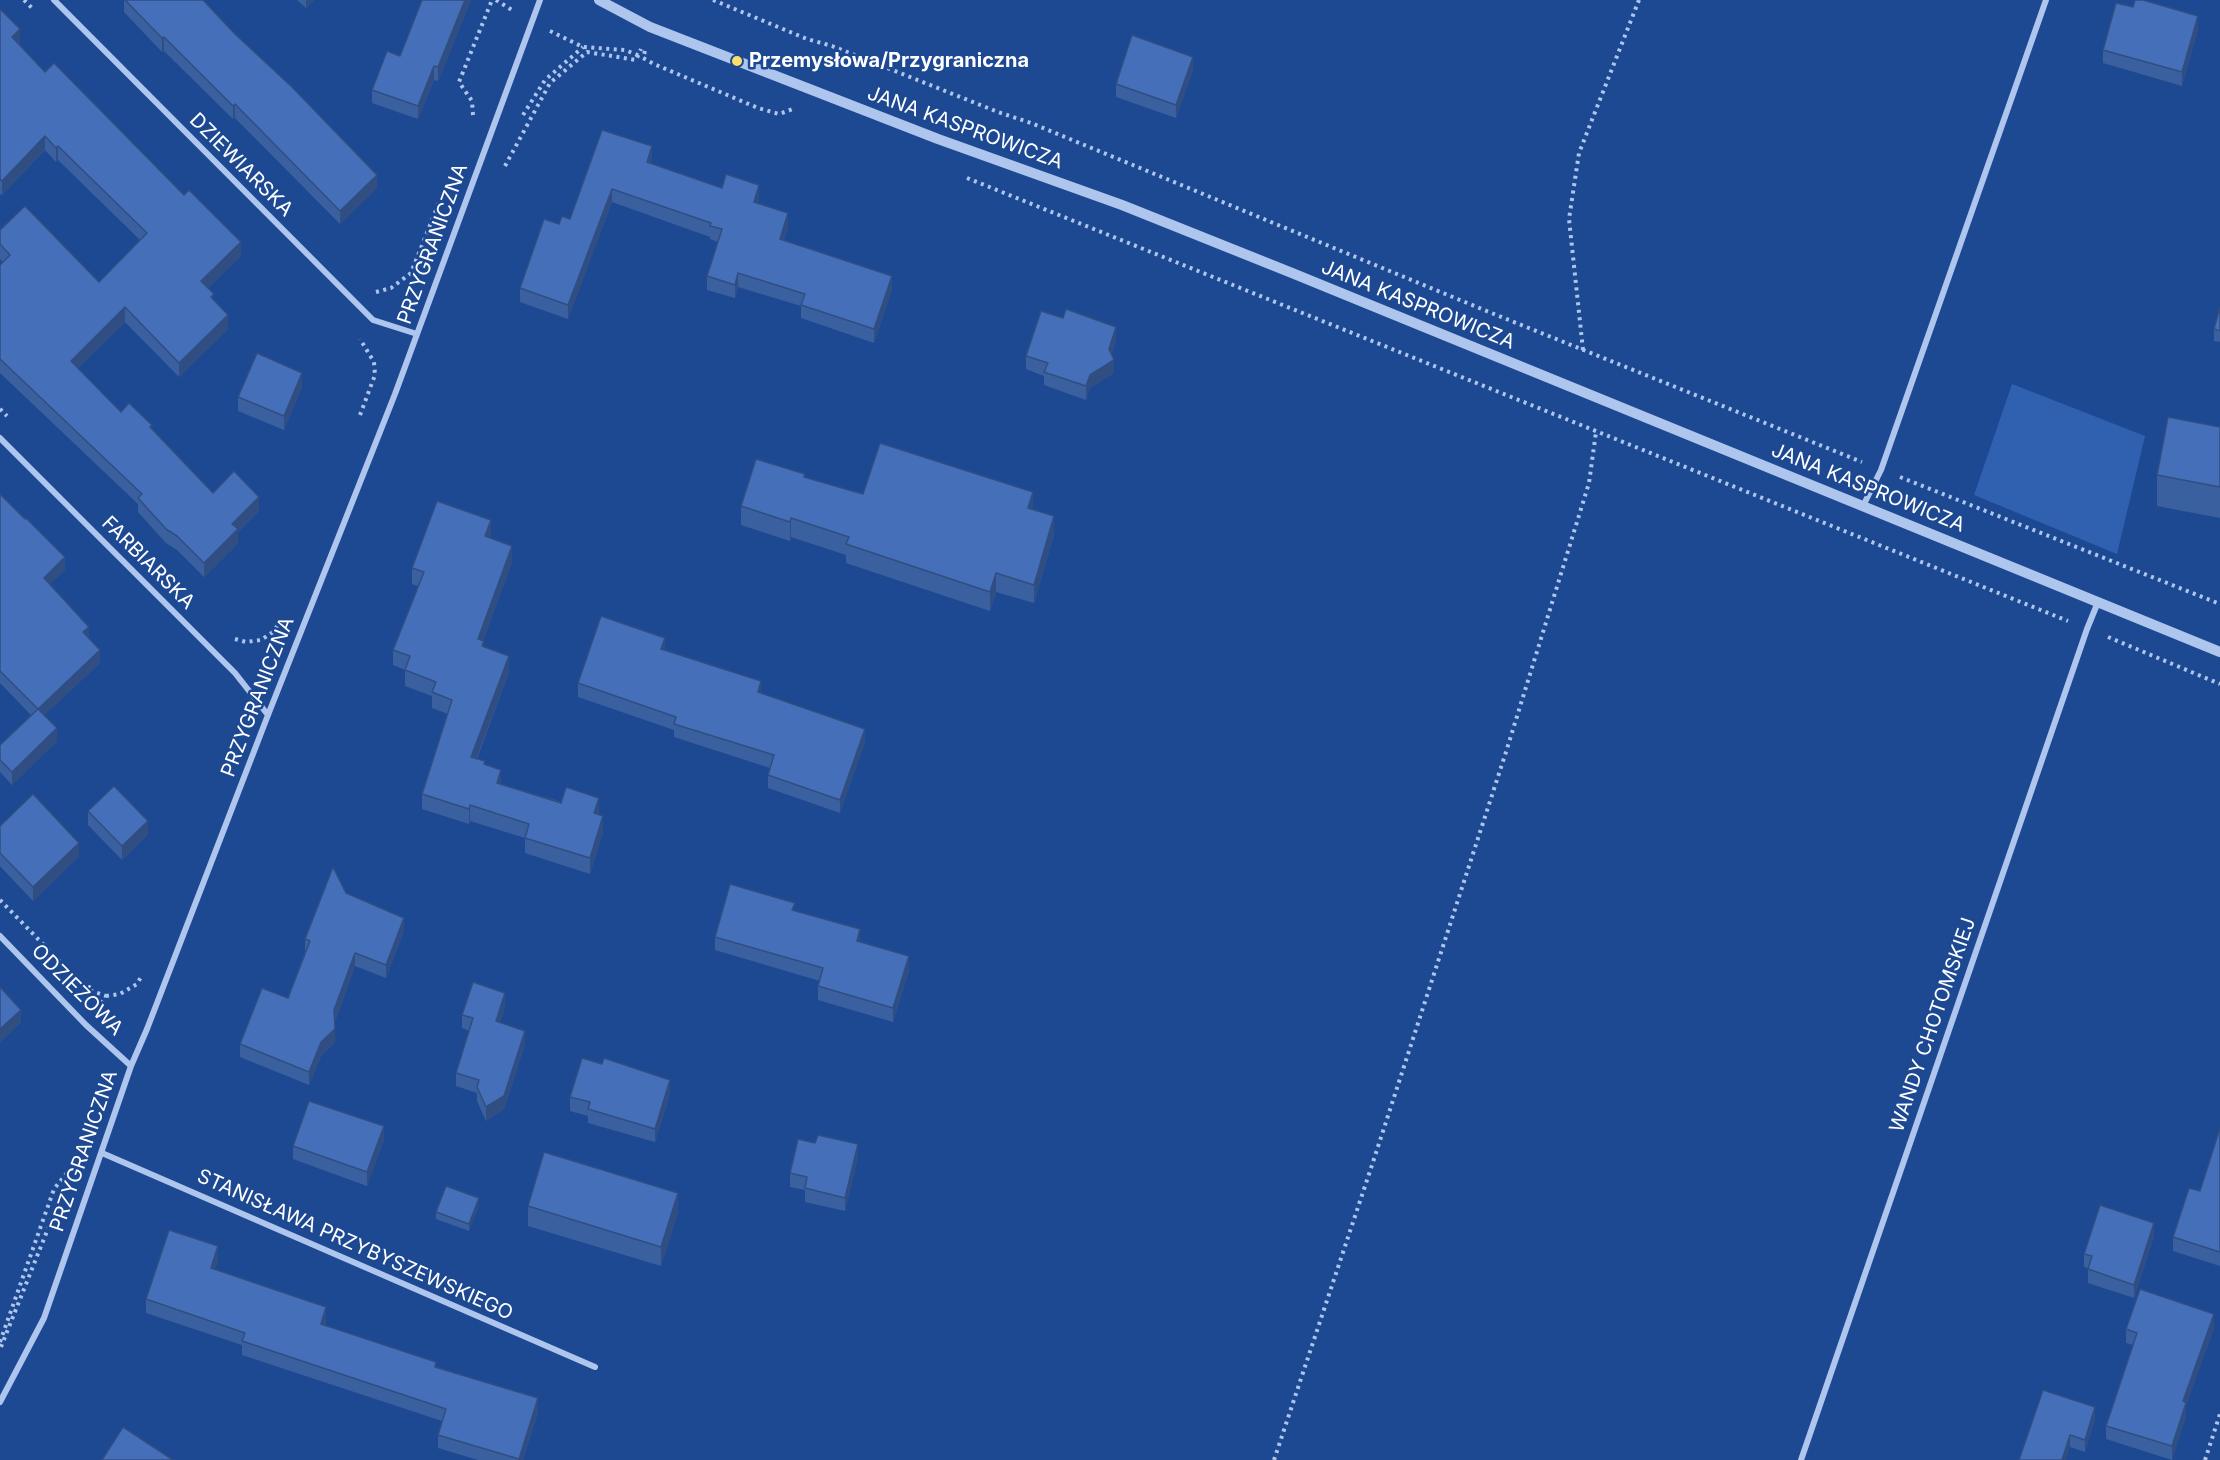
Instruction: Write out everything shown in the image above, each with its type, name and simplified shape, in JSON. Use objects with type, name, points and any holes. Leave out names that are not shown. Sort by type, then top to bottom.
[{"type":"street","name":"DZIEWIARSKA","points":[[54,0],[373,320],[417,334]]},
{"type":"street","name":"PRZYGRANICZNA","points":[[0,1402],[44,1318],[130,1066],[147,1029],[417,334],[540,0]]},
{"type":"street","name":"JANA KASPROWICZA","points":[[599,0],[650,27],[939,139],[1133,209],[2220,652]]},
{"type":"street","points":[[1863,506],[1881,470],[2046,0]]},
{"type":"street","name":"FARBIARSKA","points":[[0,438],[235,673],[268,715]]},
{"type":"street","name":"WANDY CHOTOMSKIEJ","points":[[1801,1460],[2098,602]]},
{"type":"street","name":"ODZIEŻOWA","points":[[0,936],[86,1025],[130,1066]]},
{"type":"street","name":"STANISŁAWA PRZYBYSZEWSKIEGO","points":[[102,1153],[595,1367]]},
{"type":"path","points":[[24,0],[40,16]]},
{"type":"path","points":[[469,123],[473,114],[472,101],[459,82],[494,0],[583,47],[625,50],[643,58]]},
{"type":"path","points":[[714,0],[807,39],[832,46],[1031,123],[1583,350],[2220,604]]},
{"type":"path","points":[[1583,350],[1569,219],[1579,153],[1638,0]]},
{"type":"path","points":[[960,175],[2220,684]]},
{"type":"path","points":[[371,291],[378,292],[391,288],[411,273],[444,189]]},
{"type":"path","points":[[353,330],[367,348],[374,362],[375,375],[358,420]]},
{"type":"path","points":[[0,409],[8,417]]},
{"type":"path","points":[[1274,1460],[1374,1162],[1506,752],[1589,483],[1596,432]]},
{"type":"path","points":[[227,635],[237,641],[261,640],[273,632],[283,618]]},
{"type":"path","points":[[235,673],[246,642]]},
{"type":"path","points":[[106,996],[120,994],[137,984],[142,975]]},
{"type":"path","points":[[0,1342],[54,1189],[72,1166]]},
{"type":"path","points":[[2205,1460],[2220,1414]]},
{"type":"shaded area","points":[[2012,384],[2145,436],[2117,554],[1974,495]]},
{"type":"building","points":[[125,0],[203,0],[377,175],[340,211],[235,104],[233,106]]},
{"type":"building","points":[[422,0],[465,0],[438,67],[434,66],[418,106],[372,90],[387,51],[400,56]]},
{"type":"building","points":[[2135,0],[2143,0],[2198,16],[2182,72],[2103,50],[2116,3],[2133,7]]},
{"type":"building","points":[[0,9],[20,29],[12,37],[45,72],[54,63],[184,195],[189,190],[241,242],[201,281],[214,294],[211,297],[228,315],[179,363],[125,307],[71,361],[121,412],[129,403],[152,425],[150,427],[213,493],[234,471],[259,497],[232,524],[238,529],[204,563],[177,536],[166,529],[138,498],[142,494],[0,359],[0,265],[10,255],[0,244],[0,230],[25,206],[99,282],[147,233],[45,136],[2,181],[0,179]]},
{"type":"building","points":[[1132,35],[1193,57],[1176,105],[1116,84]]},
{"type":"building","points":[[602,130],[652,146],[647,162],[722,188],[726,174],[759,185],[754,202],[788,213],[780,239],[892,276],[874,329],[801,305],[805,294],[738,273],[735,285],[707,276],[722,229],[710,226],[711,223],[612,189],[568,305],[520,288],[544,219],[559,224],[562,216],[570,219]]},
{"type":"building","points":[[2220,307],[2220,331],[2214,329]]},
{"type":"building","points":[[1066,309],[1116,327],[1109,349],[1114,360],[1090,375],[1086,386],[1044,372],[1048,363],[1026,356],[1041,311],[1063,318]]},
{"type":"building","points":[[257,353],[302,373],[284,416],[238,397]]},
{"type":"building","points":[[2168,417],[2220,427],[2220,487],[2157,475]]},
{"type":"building","points":[[880,443],[1033,492],[1028,508],[1054,516],[1034,585],[996,573],[990,592],[846,544],[849,537],[791,518],[790,522],[741,506],[756,459],[805,474],[804,477],[863,494]]},
{"type":"building","points":[[0,494],[65,557],[44,578],[89,627],[83,632],[100,650],[38,709],[0,671]]},
{"type":"building","points":[[437,501],[491,520],[485,536],[512,546],[478,639],[484,641],[482,646],[509,656],[471,757],[485,761],[484,764],[501,770],[497,783],[561,803],[566,787],[599,798],[594,813],[603,816],[590,858],[525,838],[529,824],[470,805],[469,809],[422,794],[452,700],[432,692],[436,682],[405,670],[410,656],[393,650],[424,572],[412,568]]},
{"type":"building","points":[[601,616],[665,638],[661,649],[761,681],[758,692],[865,729],[840,800],[768,775],[774,755],[674,724],[676,717],[578,683]]},
{"type":"building","points":[[38,709],[57,728],[12,772],[0,760],[0,745]]},
{"type":"building","points":[[114,786],[148,821],[122,846],[88,811]]},
{"type":"building","points":[[33,794],[79,843],[33,887],[0,853],[0,826]]},
{"type":"building","points":[[333,867],[346,893],[404,918],[386,965],[355,953],[334,1010],[335,1029],[321,1042],[309,1072],[240,1044],[262,988],[288,998],[310,941],[305,939]]},
{"type":"building","points":[[730,884],[795,903],[792,910],[860,929],[857,941],[909,956],[893,1008],[818,986],[823,968],[715,937]]},
{"type":"building","points":[[473,982],[505,993],[496,1021],[525,1031],[504,1096],[486,1107],[477,1087],[479,1080],[456,1073],[473,1018],[462,1015]]},
{"type":"building","points":[[0,987],[21,1010],[0,1029]]},
{"type":"building","points":[[582,1058],[602,1064],[604,1058],[670,1080],[655,1129],[588,1109],[590,1102],[570,1097]]},
{"type":"building","points":[[309,1101],[384,1126],[367,1172],[293,1146]]},
{"type":"building","points":[[2220,1128],[2220,1252],[2173,1237],[2189,1188],[2200,1191]]},
{"type":"building","points":[[818,1135],[858,1144],[845,1198],[805,1188],[807,1177],[790,1173],[798,1139],[815,1143]]},
{"type":"building","points":[[544,1152],[678,1193],[661,1247],[528,1206]]},
{"type":"building","points":[[446,1186],[479,1198],[469,1224],[436,1212]]},
{"type":"building","points":[[2100,1205],[2154,1223],[2134,1285],[2088,1269],[2092,1256],[2084,1254]]},
{"type":"building","points":[[169,1230],[218,1246],[211,1268],[326,1307],[321,1324],[436,1362],[435,1367],[538,1398],[519,1459],[438,1435],[446,1409],[242,1341],[245,1333],[146,1299]]},
{"type":"building","points":[[2140,1289],[2214,1314],[2183,1401],[2186,1403],[2172,1446],[2106,1426],[2137,1333],[2126,1329]]},
{"type":"building","points":[[2043,1390],[2095,1407],[2085,1440],[2070,1435],[2062,1460],[2019,1460]]},
{"type":"building","points":[[123,1427],[173,1460],[102,1460]]},
{"type":"place","name":"Przemysłowa/Przygraniczna","points":[[737,61]]}]
